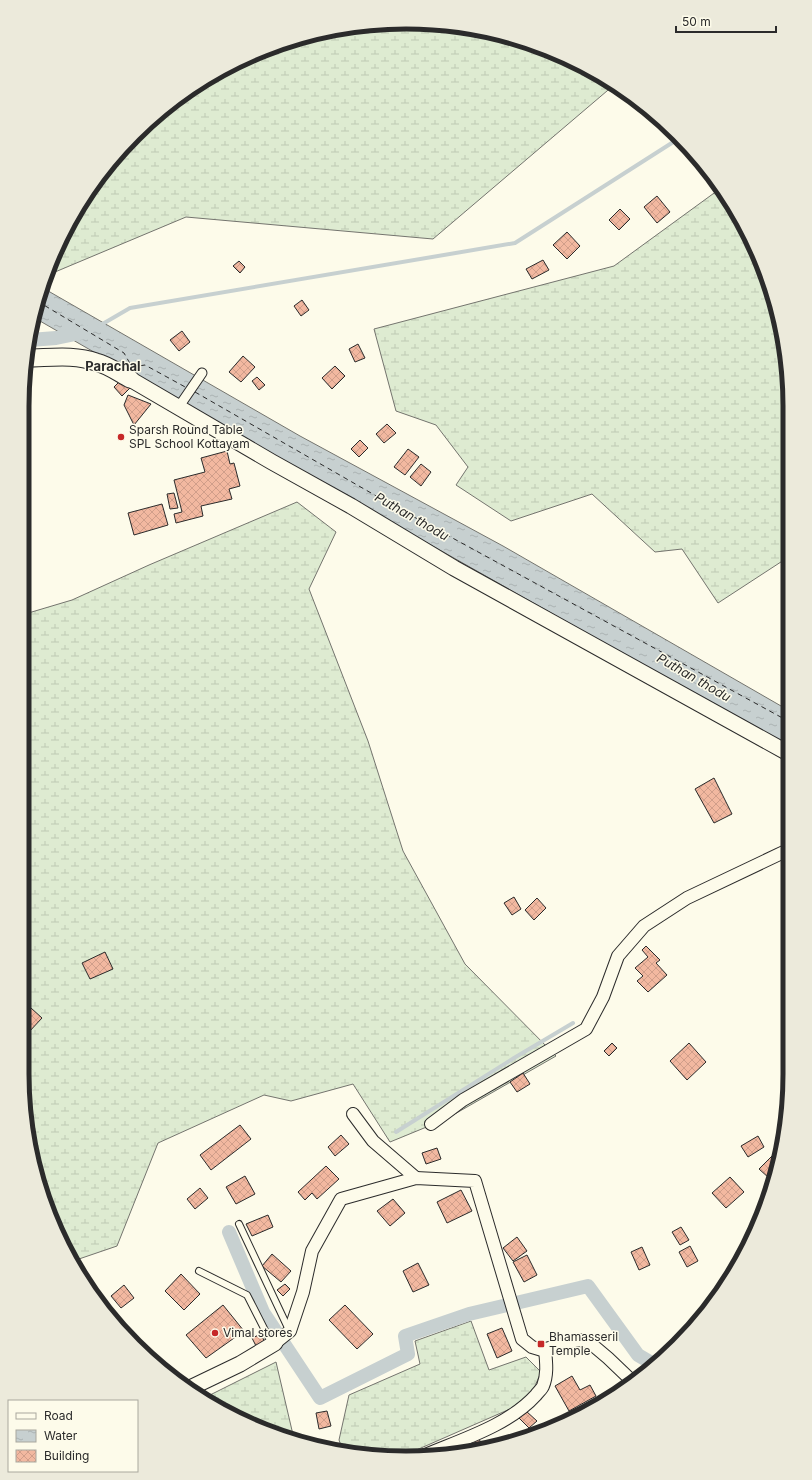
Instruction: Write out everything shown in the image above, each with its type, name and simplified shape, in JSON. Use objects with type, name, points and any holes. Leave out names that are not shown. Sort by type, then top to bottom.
[{"type":"main road","points":[[32,358],[74,357],[85,359],[97,362],[130,379]]},
{"type":"street","points":[[178,408],[202,373]]},
{"type":"street","points":[[130,379],[178,408],[351,506],[454,568],[783,751]]},
{"type":"street","points":[[431,1124],[463,1100],[586,1029],[603,997],[618,956],[644,926],[687,898],[783,852]]},
{"type":"street","points":[[353,1114],[373,1141],[416,1178]]},
{"type":"street","points":[[195,1386],[240,1364],[281,1339],[302,1292],[312,1251],[341,1199],[416,1178],[475,1181],[522,1339],[532,1347],[545,1349],[578,1340],[589,1342],[629,1378]]},
{"type":"street","points":[[438,1449],[504,1421],[530,1402],[543,1387],[546,1369],[545,1349]]},
{"type":"lane","points":[[239,1224],[281,1339]]},
{"type":"lane","points":[[200,1271],[247,1295],[281,1339]]},
{"type":"green space","points":[[406,29],[455,32],[480,36],[527,49],[573,68],[609,89],[433,239],[186,217],[55,272],[68,239],[80,217],[107,176],[139,139],[176,107],[218,80],[239,68],[285,49],[332,36],[357,32]]},
{"type":"green space","points":[[716,192],[744,239],[763,285],[776,332],[782,381],[783,561],[718,603],[682,549],[655,552],[592,494],[511,521],[456,485],[468,467],[436,425],[396,411],[374,329],[614,266]]},
{"type":"green space","points":[[297,502],[336,532],[309,589],[368,741],[403,851],[465,964],[556,1056],[446,1119],[390,1142],[353,1084],[291,1101],[264,1095],[158,1143],[117,1246],[78,1259],[68,1241],[58,1218],[42,1172],[36,1148],[30,1099],[29,613],[72,600],[149,565]]},
{"type":"green space","points":[[471,1321],[489,1370],[526,1357],[541,1372],[532,1393],[510,1409],[415,1451],[381,1450],[341,1445],[339,1440],[349,1395],[420,1364],[415,1341]]},
{"type":"green space","points":[[276,1362],[293,1433],[239,1412],[210,1395]]},
{"type":"water","name":"Puthan thodu","points":[[47,290],[300,436],[503,546],[783,707],[783,744],[346,497],[39,320]]},
{"type":"building","points":[[657,196],[670,212],[657,223],[644,207]]},
{"type":"building","points":[[620,209],[630,219],[619,230],[609,220]]},
{"type":"building","points":[[567,232],[580,246],[567,259],[553,245]]},
{"type":"building","points":[[543,260],[549,270],[532,279],[526,269]]},
{"type":"building","points":[[239,261],[245,267],[240,273],[233,266]]},
{"type":"building","points":[[302,300],[309,310],[301,316],[294,306]]},
{"type":"building","points":[[182,331],[190,342],[179,351],[170,340]]},
{"type":"building","points":[[358,344],[365,358],[355,362],[349,349]]},
{"type":"building","points":[[243,356],[255,367],[241,382],[229,372]]},
{"type":"building","points":[[335,366],[345,376],[332,389],[322,378]]},
{"type":"building","points":[[257,377],[265,385],[259,390],[252,381]]},
{"type":"building","points":[[121,380],[130,388],[122,396],[114,387]]},
{"type":"building","points":[[128,395],[151,404],[134,425],[124,405]]},
{"type":"building","points":[[387,424],[396,433],[384,443],[376,434]]},
{"type":"building","points":[[360,440],[368,448],[359,457],[351,449]]},
{"type":"building","points":[[408,449],[419,457],[405,475],[394,467]]},
{"type":"building","points":[[227,451],[230,464],[234,463],[240,486],[229,489],[232,499],[201,506],[203,516],[176,523],[174,514],[182,512],[174,480],[205,472],[201,458]]},
{"type":"building","points":[[421,464],[431,472],[421,486],[410,477]]},
{"type":"building","points":[[174,493],[178,508],[170,509],[167,494]]},
{"type":"building","points":[[162,504],[168,525],[134,535],[128,513]]},
{"type":"building","points":[[714,778],[732,814],[714,823],[695,789]]},
{"type":"building","points":[[514,897],[521,909],[512,915],[504,903]]},
{"type":"building","points":[[537,898],[546,908],[534,920],[525,910]]},
{"type":"building","points":[[646,946],[660,960],[656,963],[667,975],[648,992],[637,981],[643,976],[635,968],[648,957],[642,950]]},
{"type":"building","points":[[105,952],[113,969],[90,979],[82,963]]},
{"type":"building","points":[[31,1008],[42,1018],[29,1032],[29,1010]]},
{"type":"building","points":[[612,1043],[617,1048],[609,1056],[604,1051]]},
{"type":"building","points":[[689,1043],[706,1062],[687,1080],[670,1061]]},
{"type":"building","points":[[523,1073],[530,1084],[517,1092],[510,1082]]},
{"type":"building","points":[[240,1125],[251,1139],[211,1170],[200,1155]]},
{"type":"building","points":[[341,1135],[349,1144],[335,1156],[328,1147]]},
{"type":"building","points":[[758,1136],[764,1147],[748,1157],[741,1146]]},
{"type":"building","points":[[437,1148],[441,1159],[426,1164],[422,1153]]},
{"type":"building","points":[[773,1155],[768,1177],[759,1169]]},
{"type":"building","points":[[326,1166],[339,1179],[317,1199],[312,1193],[305,1200],[298,1192]]},
{"type":"building","points":[[245,1176],[255,1194],[236,1204],[226,1187]]},
{"type":"building","points":[[730,1177],[744,1192],[726,1208],[712,1193]]},
{"type":"building","points":[[200,1188],[208,1198],[195,1209],[187,1199]]},
{"type":"building","points":[[461,1190],[472,1211],[447,1223],[437,1202]]},
{"type":"building","points":[[393,1199],[405,1213],[390,1226],[377,1211]]},
{"type":"building","points":[[268,1215],[273,1227],[252,1236],[246,1224]]},
{"type":"building","points":[[681,1227],[689,1240],[680,1245],[672,1232]]},
{"type":"building","points":[[517,1237],[527,1251],[513,1261],[503,1248]]},
{"type":"building","points":[[690,1246],[698,1261],[687,1267],[679,1252]]},
{"type":"building","points":[[642,1247],[650,1265],[639,1270],[631,1252]]},
{"type":"building","points":[[272,1254],[291,1271],[281,1282],[262,1266]]},
{"type":"building","points":[[527,1255],[537,1275],[524,1282],[513,1262]]},
{"type":"building","points":[[418,1263],[429,1285],[413,1292],[403,1271]]},
{"type":"building","points":[[181,1274],[200,1294],[184,1310],[165,1291]]},
{"type":"building","points":[[285,1284],[290,1289],[283,1296],[277,1290]]},
{"type":"building","points":[[124,1285],[134,1298],[121,1308],[111,1296]]},
{"type":"building","name":"Vimal stores","points":[[223,1305],[244,1331],[206,1358],[186,1335]]},
{"type":"building","points":[[345,1305],[373,1334],[357,1349],[329,1320]]},
{"type":"building","points":[[502,1328],[512,1351],[497,1358],[487,1334]]},
{"type":"building","points":[[261,1334],[265,1343],[257,1348],[252,1338]]},
{"type":"building","points":[[572,1376],[580,1390],[590,1385],[596,1396],[569,1411],[555,1386]]},
{"type":"building","points":[[327,1411],[331,1426],[319,1429],[316,1413]]},
{"type":"building","points":[[526,1411],[537,1421],[529,1428],[519,1418]]},
{"type":"building","points":[[478,1438],[482,1444],[480,1444],[467,1446]]},
{"type":"waterway","points":[[99,326],[130,308],[515,243],[675,141]]},
{"type":"waterway","points":[[35,340],[56,338],[85,332]]},
{"type":"waterway","points":[[396,1132],[573,1023]]},
{"type":"waterway","points":[[229,1232],[263,1312],[320,1398],[408,1354],[405,1336],[469,1314],[588,1286],[638,1355],[649,1362]]},
{"type":"ferry route","points":[[43,305],[124,353],[132,367],[145,365],[187,388]]},
{"type":"ferry route","points":[[195,392],[392,505],[783,718]]},
{"type":"place","name":"Sparsh Round Table SPL School Kottayam","points":[[121,437]]},
{"type":"place","name":"Vimal stores","points":[[215,1333]]},
{"type":"place","name":"Bhamasseril Temple","points":[[541,1344]]},
{"type":"district","name":"Parachal","points":[[113,366]]}]
